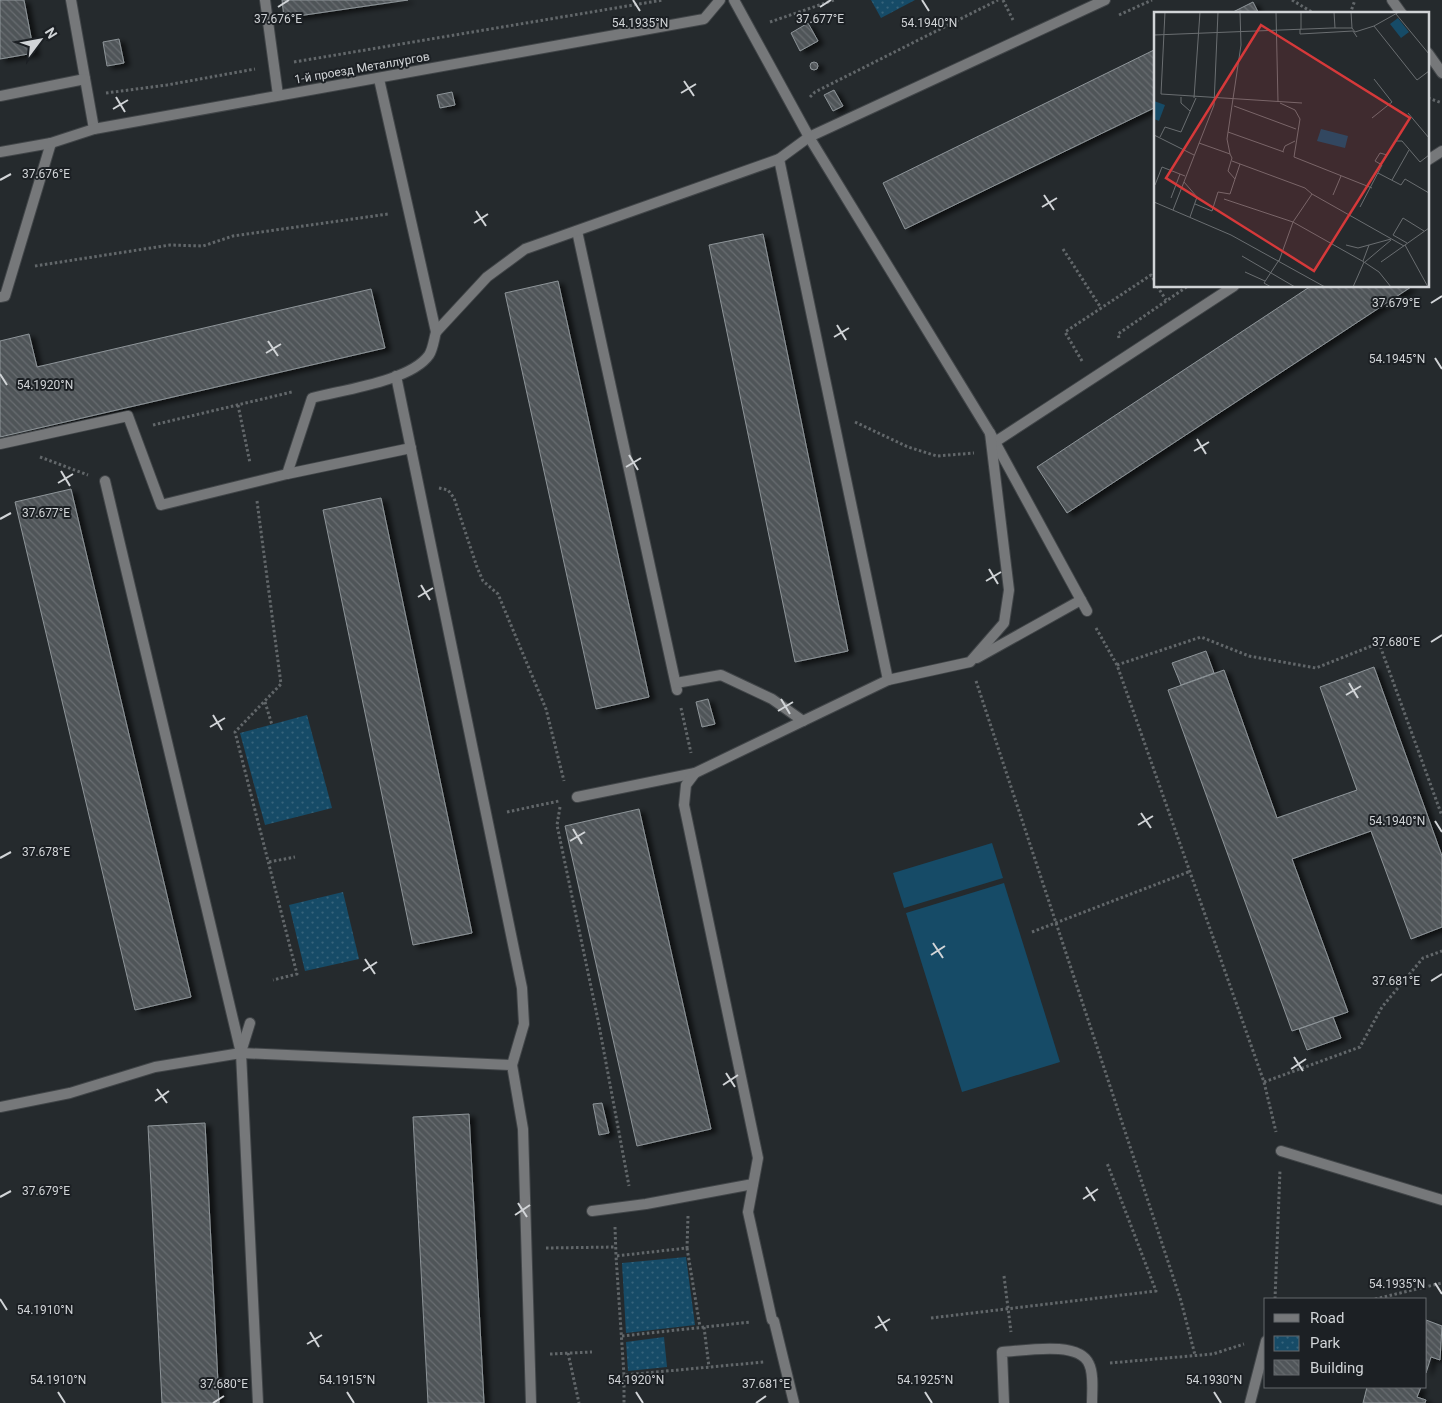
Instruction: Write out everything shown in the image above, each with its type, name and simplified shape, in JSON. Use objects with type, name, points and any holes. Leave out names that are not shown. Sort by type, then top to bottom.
[{"type":"street","points":[[71,0],[94,129]]},
{"type":"street","points":[[265,0],[278,95]]},
{"type":"street","name":"1-й проезд Металлургов","points":[[0,152],[51,142],[94,129],[704,19],[720,0]]},
{"type":"street","points":[[734,0],[809,137],[993,442],[1087,611]]},
{"type":"street","points":[[287,474],[312,398],[396,376],[414,368],[429,355],[436,332],[487,277],[525,248],[779,160],[809,137],[1106,0]]},
{"type":"street","points":[[1392,0],[1401,12]]},
{"type":"street","points":[[1430,56],[1442,73]]},
{"type":"street","points":[[0,96],[85,78]]},
{"type":"street","points":[[379,79],[436,332]]},
{"type":"street","points":[[0,297],[5,296],[51,142]]},
{"type":"street","points":[[1430,159],[1442,151]]},
{"type":"street","points":[[779,160],[888,680]]},
{"type":"street","points":[[577,231],[677,687],[721,675],[772,699],[803,721]]},
{"type":"street","points":[[993,442],[1231,288]]},
{"type":"street","points":[[396,376],[522,988],[524,1024],[512,1065],[523,1129],[531,1403]]},
{"type":"street","points":[[2,444],[128,416],[161,505],[287,474],[411,448]]},
{"type":"street","points":[[970,662],[1004,623],[1009,590],[993,442]]},
{"type":"street","points":[[105,481],[241,1053],[258,1403]]},
{"type":"street","points":[[577,797],[695,773],[888,680],[970,662],[1081,600]]},
{"type":"street","points":[[695,773],[686,785],[684,806],[758,1158],[748,1212],[772,1320],[774,1321],[794,1403]]},
{"type":"street","points":[[241,1053],[250,1023]]},
{"type":"street","points":[[0,1107],[70,1093],[155,1067],[241,1053],[512,1065]]},
{"type":"street","points":[[1281,1151],[1442,1200]]},
{"type":"street","points":[[592,1211],[753,1184]]},
{"type":"street","points":[[1004,1403],[1002,1352],[1067,1349],[1080,1354],[1089,1364],[1092,1403]]},
{"type":"street","points":[[1250,1403],[1264,1349]]},
{"type":"path","points":[[88,95],[167,85],[274,65],[663,0]]},
{"type":"path","points":[[750,29],[834,0]]},
{"type":"path","points":[[806,102],[815,92],[998,0]]},
{"type":"path","points":[[1292,0],[1312,12]]},
{"type":"path","points":[[1351,12],[1355,0]]},
{"type":"path","points":[[1430,99],[1442,103]]},
{"type":"path","points":[[13,270],[170,245],[203,246],[233,236],[409,211]]},
{"type":"path","points":[[1063,249],[1101,308]]},
{"type":"path","points":[[1092,379],[1065,332],[1151,275],[1154,280]]},
{"type":"path","points":[[1159,288],[1166,300]]},
{"type":"path","points":[[133,430],[310,388],[312,398]]},
{"type":"path","points":[[238,405],[254,482],[281,684],[236,732],[297,974],[273,980]]},
{"type":"path","points":[[832,411],[908,447],[937,456],[993,442]]},
{"type":"path","points":[[2,444],[105,481]]},
{"type":"path","points":[[414,466],[438,488],[448,490],[454,498],[483,581],[498,594],[546,709],[564,779],[563,786]]},
{"type":"path","points":[[1087,611],[1117,665],[1264,1082],[1281,1151],[1275,1298]]},
{"type":"path","points":[[1117,665],[1201,637],[1249,656],[1316,668],[1379,644],[1442,816]]},
{"type":"path","points":[[970,662],[1181,1301],[1195,1355]]},
{"type":"path","points":[[677,687],[695,773]]},
{"type":"path","points":[[265,701],[272,724]]},
{"type":"path","points":[[562,793],[557,825],[598,1020],[633,1205]]},
{"type":"path","points":[[531,807],[561,800]]},
{"type":"path","points":[[269,862],[295,857]]},
{"type":"path","points":[[1032,932],[1190,871]]},
{"type":"path","points":[[1264,1082],[1360,1048],[1382,1007],[1423,958],[1442,951]]},
{"type":"path","points":[[932,1318],[1156,1291],[1107,1163]]},
{"type":"path","points":[[689,1196],[687,1248],[709,1367]]},
{"type":"path","points":[[614,1208],[624,1403]]},
{"type":"path","points":[[526,1248],[616,1247]]},
{"type":"path","points":[[616,1256],[687,1248]]},
{"type":"path","points":[[1004,1276],[1014,1351]]},
{"type":"path","points":[[1379,1298],[1442,1283]]},
{"type":"path","points":[[622,1336],[772,1320]]},
{"type":"path","points":[[1089,1364],[1213,1354],[1248,1342]]},
{"type":"path","points":[[579,1403],[568,1353],[592,1352]]},
{"type":"path","points":[[624,1375],[784,1361]]},
{"type":"green space","points":[[871,0],[915,0],[881,18]]},
{"type":"green space","points":[[307,715],[332,808],[265,825],[240,733]]},
{"type":"green space","points":[[992,843],[1003,878],[904,908],[893,873]]},
{"type":"green space","points":[[1004,883],[1060,1062],[962,1092],[906,913]]},
{"type":"green space","points":[[343,892],[359,959],[305,971],[289,905]]},
{"type":"green space","points":[[686,1257],[695,1325],[626,1333],[622,1263]]},
{"type":"green space","points":[[664,1337],[667,1367],[628,1371],[626,1342]]},
{"type":"building","points":[[0,0],[24,0],[34,53],[0,59]]},
{"type":"building","points":[[282,0],[408,0],[284,18]]},
{"type":"building","points":[[1253,2],[1258,12],[1233,12]]},
{"type":"building","points":[[808,23],[818,41],[800,51],[791,33]]},
{"type":"building","points":[[119,39],[124,63],[107,66],[103,42]]},
{"type":"building","points":[[1154,50],[1154,108],[905,229],[883,183]]},
{"type":"building","points":[[814,62],[818,66],[814,70],[810,66]]},
{"type":"building","points":[[834,90],[843,106],[833,111],[824,95]]},
{"type":"building","points":[[452,92],[455,105],[440,108],[437,95]]},
{"type":"building","points":[[763,234],[848,651],[795,662],[709,245]]},
{"type":"building","points":[[558,281],[649,697],[596,709],[505,293]]},
{"type":"building","points":[[1308,288],[1409,288],[1067,513],[1037,467]]},
{"type":"building","points":[[371,289],[385,348],[0,437],[0,341],[29,334],[37,367]]},
{"type":"building","points":[[71,489],[191,997],[135,1010],[15,502]]},
{"type":"building","points":[[381,498],[472,933],[413,945],[323,510]]},
{"type":"building","points":[[1206,651],[1214,673],[1181,685],[1172,663]]},
{"type":"building","points":[[1374,667],[1442,856],[1442,927],[1411,939],[1371,831],[1292,859],[1348,1012],[1292,1031],[1168,690],[1224,670],[1277,818],[1357,790],[1320,687]]},
{"type":"building","points":[[708,699],[715,724],[702,727],[696,702]]},
{"type":"building","points":[[639,809],[711,1129],[637,1146],[565,826]]},
{"type":"building","points":[[1333,1017],[1341,1038],[1307,1050],[1299,1029]]},
{"type":"building","points":[[602,1103],[609,1133],[599,1135],[593,1104]]},
{"type":"building","points":[[469,1114],[484,1403],[428,1403],[413,1117]]},
{"type":"building","points":[[205,1123],[219,1403],[162,1403],[148,1126]]},
{"type":"building","points":[[1427,1320],[1442,1326],[1440,1360],[1431,1357],[1427,1370]]},
{"type":"building","points":[[1367,1388],[1421,1388],[1417,1397],[1426,1400],[1425,1403],[1363,1403]]}]
